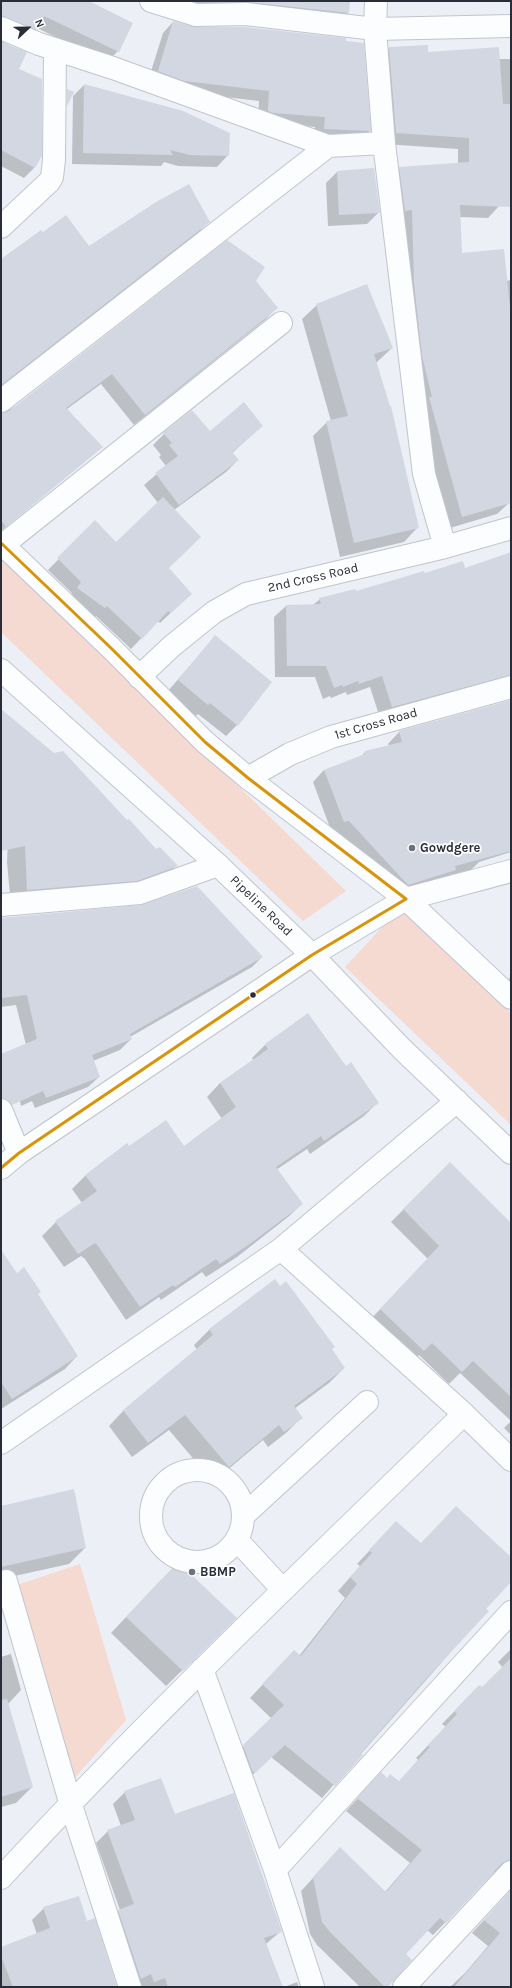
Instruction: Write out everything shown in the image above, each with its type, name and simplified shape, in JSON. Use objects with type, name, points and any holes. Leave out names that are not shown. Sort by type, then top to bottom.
[{"type":"street","points":[[151,1],[197,8],[376,29],[511,26]]},
{"type":"street","points":[[376,1],[376,29],[384,143],[424,474],[445,547]]},
{"type":"street","points":[[1,28],[55,50],[113,68],[328,146],[384,143]]},
{"type":"street","points":[[1,227],[22,209],[52,177],[54,160],[55,50]]},
{"type":"street","points":[[1,401],[328,146]]},
{"type":"street","points":[[281,323],[2,544],[205,742],[248,778],[406,899],[511,998]]},
{"type":"street","name":"2nd Cross Road","points":[[139,677],[178,641],[214,612],[238,597],[255,591],[445,547],[511,528]]},
{"type":"street","name":"Pipeline Road","points":[[1,670],[218,865],[312,955],[402,1049],[511,1153]]},
{"type":"street","name":"1st Cross Road","points":[[248,778],[290,754],[331,737],[511,687]]},
{"type":"street","points":[[1,905],[140,893],[218,865]]},
{"type":"street","points":[[1,1168],[19,1154],[312,955],[406,899],[511,872]]},
{"type":"street","points":[[1,1443],[281,1249],[457,1101]]},
{"type":"street","points":[[1,1110],[19,1154]]},
{"type":"street","points":[[281,1249],[464,1414],[511,1460]]},
{"type":"street","points":[[244,1515],[367,1402]]},
{"type":"street","points":[[1,1878],[70,1802],[202,1669],[464,1414]]},
{"type":"street","points":[[196,1470],[211,1472],[224,1479],[235,1490],[241,1501],[244,1515],[242,1528],[237,1540],[228,1551],[217,1558],[204,1562],[189,1562],[175,1557],[163,1547],[155,1535],[151,1520],[153,1505],[158,1491],[168,1480],[181,1472],[196,1470]]},
{"type":"street","points":[[237,1540],[283,1590]]},
{"type":"street","points":[[6,1581],[70,1802],[130,1987]]},
{"type":"street","points":[[274,1870],[511,1612]]},
{"type":"street","points":[[202,1669],[274,1870],[313,1987]]},
{"type":"street","points":[[404,1987],[511,1872]]},
{"type":"shaded area","points":[[1,555],[346,891],[303,921],[1,632]]},
{"type":"shaded area","points":[[400,908],[511,1013],[511,1125],[345,967]]},
{"type":"shaded area","points":[[80,1564],[126,1720],[63,1791],[2,1590]]},
{"type":"building","points":[[1,1],[89,1],[133,23],[119,52],[44,16],[37,30],[1,16]]},
{"type":"building","points":[[193,1],[350,1],[349,13],[247,2]]},
{"type":"building","points":[[173,21],[196,27],[245,27],[346,38],[346,41],[364,43],[371,131],[324,129],[325,117],[273,113],[268,111],[269,91],[184,81],[158,71]]},
{"type":"building","points":[[1,42],[27,52],[19,69],[42,79],[42,156],[35,168],[1,150]]},
{"type":"building","points":[[428,45],[428,52],[499,47],[503,104],[510,104],[511,207],[460,205],[462,253],[504,249],[511,317],[511,503],[462,517],[429,397],[432,397],[422,356],[414,283],[412,210],[405,211],[399,167],[469,162],[469,138],[396,133],[389,47]]},
{"type":"building","points":[[84,84],[183,111],[230,133],[229,156],[190,155],[170,150],[173,155],[83,153]]},
{"type":"building","points":[[67,89],[74,92],[67,106]]},
{"type":"building","points":[[374,168],[380,213],[339,215],[337,171]]},
{"type":"building","points":[[189,184],[210,222],[1,385],[1,259],[41,230],[43,232],[66,215],[89,246],[156,202]]},
{"type":"building","points":[[227,240],[265,267],[256,281],[278,308],[145,415],[112,374],[66,408],[103,447],[6,527],[1,520],[1,413],[9,411]]},
{"type":"building","points":[[367,284],[393,348],[374,354],[391,406],[419,528],[354,543],[326,421],[348,416],[316,304]]},
{"type":"building","points":[[244,402],[263,426],[232,452],[239,460],[179,505],[155,473],[178,456],[169,445],[172,443],[163,433],[192,410],[210,431]]},
{"type":"building","points":[[163,497],[201,537],[169,568],[192,594],[171,613],[168,611],[142,639],[107,606],[105,608],[77,588],[81,582],[57,558],[95,520],[116,542]]},
{"type":"building","points":[[511,552],[511,675],[392,707],[382,676],[359,684],[358,681],[343,687],[342,685],[334,688],[326,666],[287,666],[286,605],[321,604],[319,598],[355,589],[356,591],[424,571],[425,573],[463,561],[465,568]]},
{"type":"building","points":[[215,635],[272,682],[238,726],[210,703],[208,705],[178,680]]},
{"type":"building","points":[[511,700],[511,851],[455,866],[456,870],[408,885],[349,821],[344,822],[324,770],[365,754],[365,751],[402,742],[399,731]]},
{"type":"building","points":[[1,709],[54,753],[63,751],[156,849],[160,847],[178,866],[137,881],[27,890],[25,846],[1,851]]},
{"type":"building","points":[[197,886],[263,957],[130,1034],[132,1039],[92,1055],[100,1077],[46,1098],[43,1091],[12,1105],[8,1100],[1,1098],[1,1054],[37,1039],[27,995],[1,998],[1,918],[141,905]]},
{"type":"building","points":[[308,1013],[346,1066],[351,1062],[379,1103],[324,1141],[321,1136],[276,1167],[303,1204],[220,1264],[216,1259],[175,1287],[173,1285],[140,1307],[98,1246],[95,1243],[78,1254],[55,1221],[97,1191],[85,1175],[127,1143],[129,1146],[166,1120],[184,1146],[236,1107],[220,1083],[268,1049],[265,1044]]},
{"type":"building","points":[[450,1162],[511,1223],[511,1397],[473,1361],[462,1372],[432,1343],[424,1351],[380,1309],[439,1246],[403,1209]]},
{"type":"building","points":[[1,1250],[17,1273],[24,1267],[41,1292],[38,1294],[78,1356],[12,1399],[1,1382]]},
{"type":"building","points":[[275,1279],[280,1286],[286,1281],[335,1347],[332,1349],[345,1368],[294,1406],[303,1418],[284,1432],[279,1425],[229,1467],[185,1415],[148,1443],[123,1410],[213,1335],[209,1329]]},
{"type":"building","points":[[74,1489],[86,1548],[1,1567],[1,1506]]},
{"type":"building","points":[[456,1506],[511,1557],[511,1582],[486,1609],[489,1611],[424,1681],[361,1753],[363,1755],[335,1786],[285,1745],[255,1773],[252,1770],[243,1745],[284,1705],[262,1684],[294,1650],[301,1656],[357,1584],[350,1577],[372,1553],[369,1550],[396,1521],[421,1543]]},
{"type":"building","points":[[178,1562],[237,1618],[183,1671],[126,1617]]},
{"type":"building","points":[[511,1658],[511,1860],[502,1863],[446,1923],[440,1918],[406,1954],[412,1960],[388,1987],[385,1987],[330,1932],[322,1922],[313,1877],[340,1847],[386,1892],[422,1850],[357,1798],[381,1772],[387,1778],[390,1774],[399,1781],[430,1747],[428,1745],[457,1714],[454,1711],[479,1685],[482,1687]]},
{"type":"building","points":[[7,1699],[33,1787],[1,1797],[1,1700]]},
{"type":"building","points":[[161,1778],[175,1814],[234,1793],[282,1932],[264,1938],[283,1987],[168,1987],[165,1978],[154,1982],[151,1974],[141,1979],[118,1910],[134,1904],[107,1830],[135,1820],[124,1791]]},
{"type":"building","points":[[511,1890],[511,1987],[454,1987],[500,1933],[484,1920]]},
{"type":"building","points":[[79,1896],[87,1921],[95,1918],[117,1987],[13,1987],[1,1956],[1,1947],[50,1928],[43,1907]]},
{"type":"transit line","points":[[1,543],[112,649],[205,742],[248,778],[406,899],[312,955],[19,1153],[1,1168]]},
{"type":"place","name":"Gowdgere","points":[[412,848]]},
{"type":"place","name":"BBMP","points":[[192,1572]]}]
